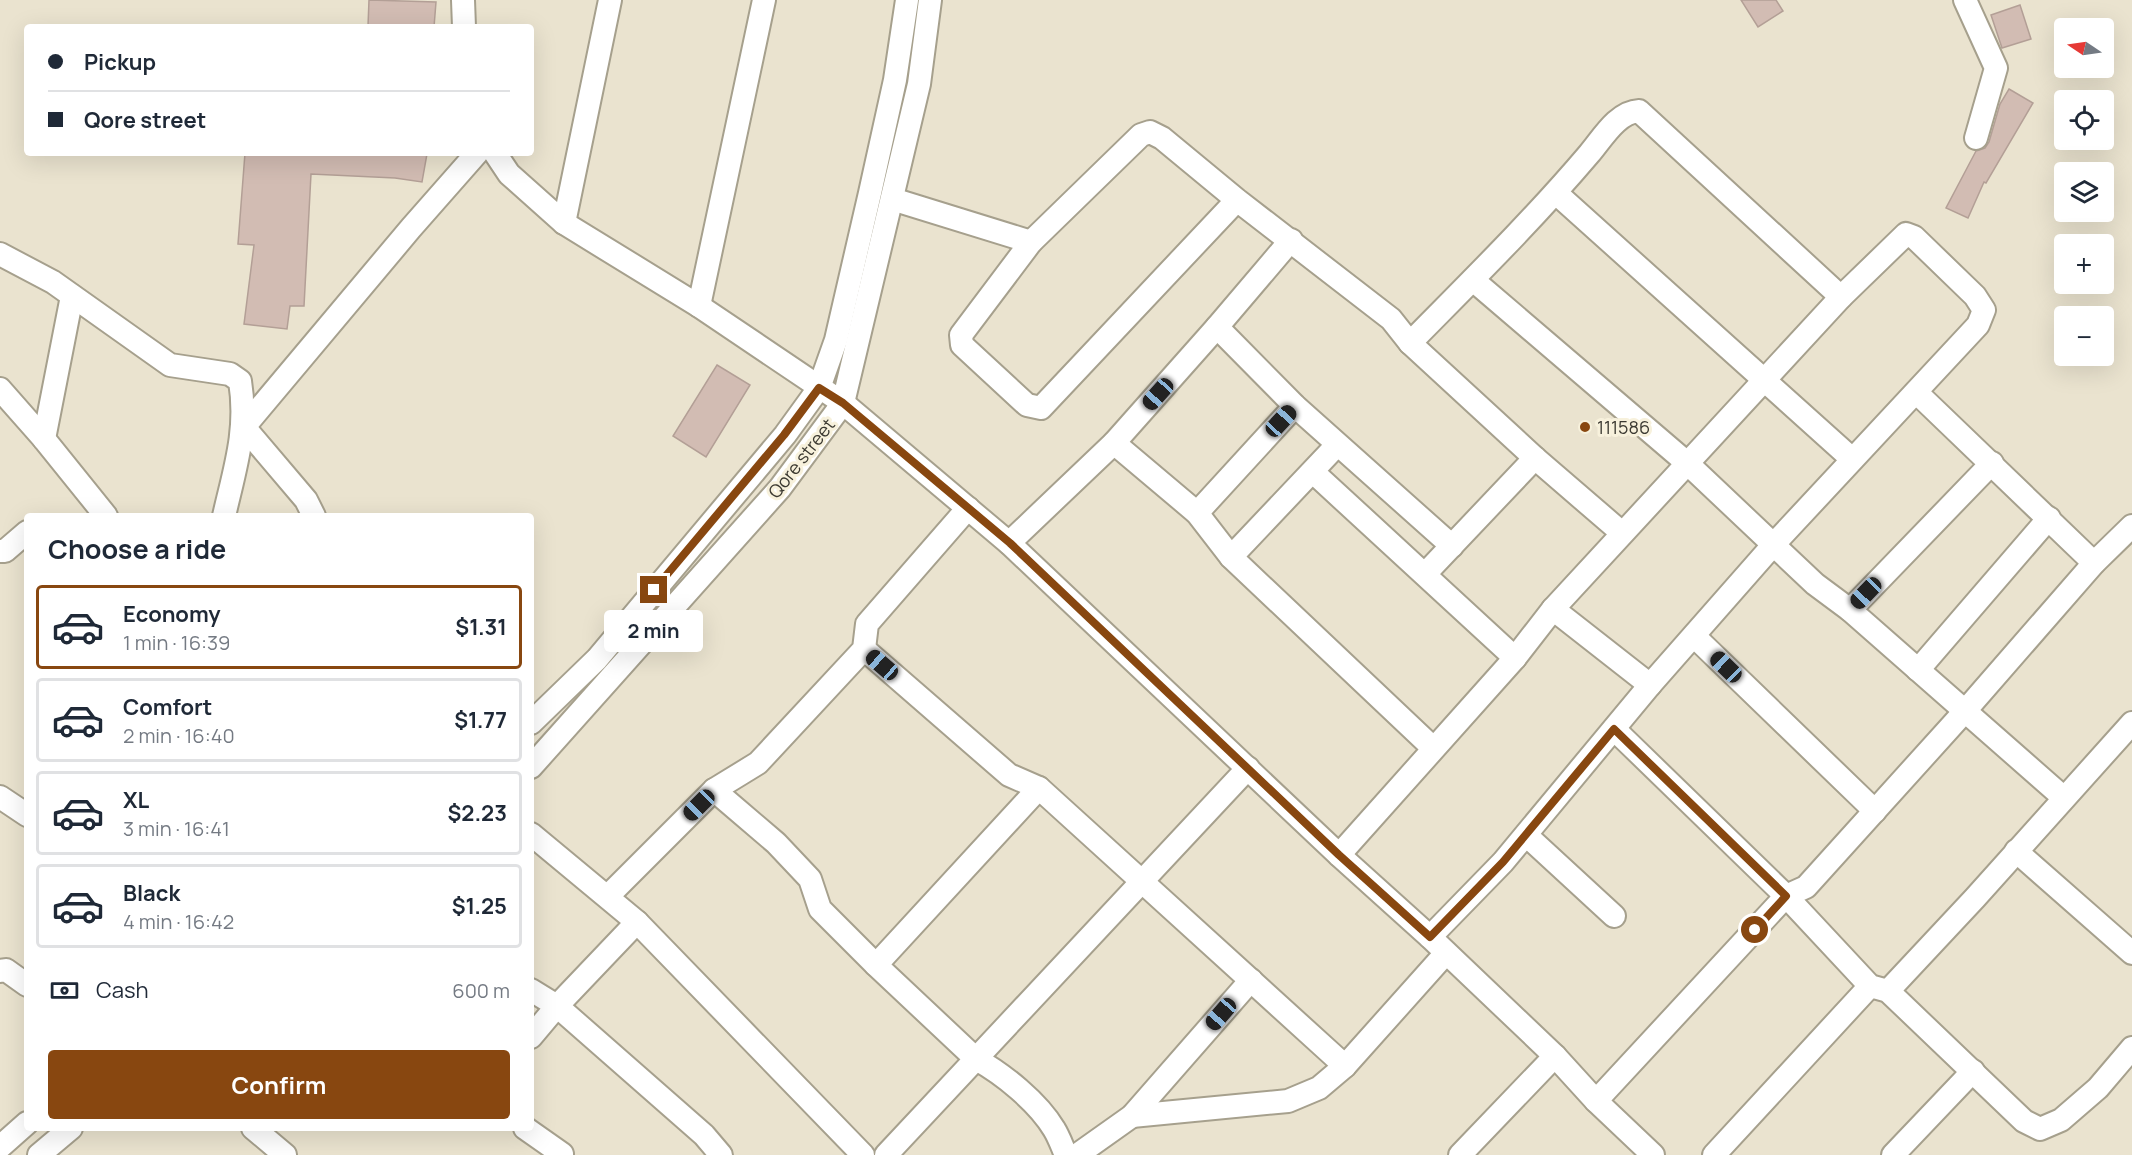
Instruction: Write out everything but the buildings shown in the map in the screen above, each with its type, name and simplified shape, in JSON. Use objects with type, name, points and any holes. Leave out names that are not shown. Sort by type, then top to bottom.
[{"type":"street","points":[[463,0],[464,24]]},
{"type":"street","points":[[564,223],[610,0]]},
{"type":"street","points":[[699,306],[764,0]]},
{"type":"street","name":"Qore street","points":[[534,720],[597,659],[784,435],[819,388],[836,340],[870,193],[894,80],[907,0]]},
{"type":"street","name":"Qore street","points":[[534,764],[780,488],[843,403],[919,84],[930,0]]},
{"type":"street","points":[[1965,0],[1996,68],[1976,138]]},
{"type":"street","points":[[1410,343],[1556,193],[1617,121],[1630,111],[1639,111],[1841,297]]},
{"type":"street","points":[[1237,200],[1041,408],[1027,405],[969,354],[962,345],[961,335],[1031,242],[1141,135],[1150,132],[1162,138],[1237,200],[1391,320],[1410,343],[1622,534]]},
{"type":"street","points":[[244,427],[474,156]]},
{"type":"street","points":[[497,156],[509,174],[564,223],[699,306],[843,403],[1010,543],[1339,855],[1430,937],[1555,1056],[1596,1101],[1653,1155]]},
{"type":"street","points":[[1556,193],[1763,382],[1852,459]]},
{"type":"street","points":[[892,199],[1031,242]]},
{"type":"street","points":[[1339,855],[1515,658],[1553,609],[1841,297],[1906,234],[1914,237],[1975,296],[1984,310],[1978,325],[1774,544],[1650,685],[1503,862],[1430,937]]},
{"type":"street","points":[[1010,543],[1114,443],[1291,240]]},
{"type":"street","points":[[0,254],[53,282],[170,365],[230,374],[240,381],[244,403],[244,427],[225,513]]},
{"type":"street","points":[[1473,280],[1687,463],[1815,584],[1850,610],[2064,798]]},
{"type":"street","points":[[44,439],[72,296]]},
{"type":"street","points":[[1217,327],[1295,406],[1452,546]]},
{"type":"street","points":[[0,389],[104,513]]},
{"type":"street","points":[[1916,392],[2094,563]]},
{"type":"street","points":[[1197,513],[1295,406]]},
{"type":"street","points":[[244,427],[306,500],[312,513]]},
{"type":"street","points":[[1114,443],[1197,513],[1231,557],[1433,748]]},
{"type":"street","points":[[1231,557],[1337,445]]},
{"type":"street","points":[[1425,573],[1535,458]]},
{"type":"street","points":[[1850,610],[1992,463]]},
{"type":"street","points":[[1313,472],[1515,658]]},
{"type":"street","points":[[608,896],[714,790],[758,763],[864,649],[867,624],[968,508]]},
{"type":"street","points":[[1918,670],[2049,518]]},
{"type":"street","points":[[1596,1101],[1786,896],[1806,887],[1965,711],[2094,563],[2132,526]]},
{"type":"street","points":[[0,551],[5,551],[24,535]]},
{"type":"street","points":[[1553,609],[1650,685]]},
{"type":"street","points":[[1694,636],[1875,811]]},
{"type":"street","points":[[864,649],[1009,774],[1039,788],[1345,1066]]},
{"type":"street","points":[[1713,1155],[2016,851],[2132,723]]},
{"type":"street","points":[[1614,729],[1879,989],[1973,1071],[2024,1121],[2040,1129],[2061,1120],[2098,1088],[2132,1047]]},
{"type":"street","points":[[886,1155],[1248,768]]},
{"type":"street","points":[[876,965],[1039,788]]},
{"type":"street","points":[[714,790],[776,843],[810,879],[820,909],[876,965],[976,1059],[992,1068],[1026,1097],[1054,1128],[1066,1155]]},
{"type":"street","points":[[0,797],[24,813]]},
{"type":"street","points":[[1526,835],[1614,916]]},
{"type":"street","points":[[534,836],[637,922],[863,1155]]},
{"type":"street","points":[[2016,851],[2132,953]]},
{"type":"street","points":[[534,1033],[637,922]]},
{"type":"street","points":[[1132,1116],[1288,1101],[1319,1088],[1345,1066],[1446,953]]},
{"type":"street","points":[[0,971],[6,970],[24,983]]},
{"type":"street","points":[[1077,1155],[1132,1116],[1251,980]]},
{"type":"street","points":[[534,992],[557,1006],[704,1135],[721,1155]]},
{"type":"street","points":[[1460,1155],[1555,1056]]},
{"type":"street","points":[[1893,1155],[1973,1071]]},
{"type":"street","points":[[0,1147],[24,1126]]},
{"type":"street","points":[[43,1154],[68,1131]]},
{"type":"street","points":[[257,1131],[285,1155]]},
{"type":"street","points":[[529,1131],[562,1154]]},
{"type":"place","name":"111586","points":[[1585,427]]},
{"type":"route","points":[[654,590],[784,435],[819,388],[843,403],[1010,543],[1339,855],[1430,937],[1503,862],[1614,729],[1786,896],[1755,930]]}]
